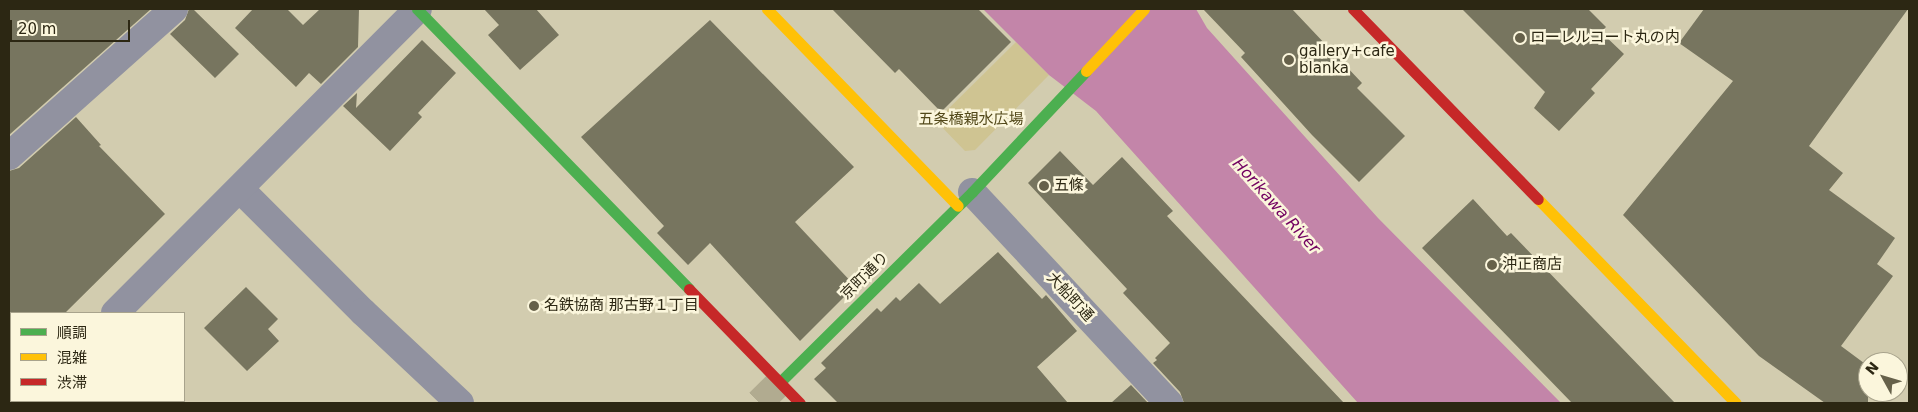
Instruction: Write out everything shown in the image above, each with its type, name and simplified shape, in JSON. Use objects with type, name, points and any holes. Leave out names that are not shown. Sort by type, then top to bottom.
[{"type":"street","points":[[9,156],[174,9]]},
{"type":"street","points":[[116,312],[417,9],[800,403]]},
{"type":"street","points":[[767,9],[965,199]]},
{"type":"street","name":"京町通り","points":[[780,382],[965,199],[1144,9]]},
{"type":"street","points":[[1353,9],[1736,403]]},
{"type":"street","points":[[240,189],[362,312],[460,403]]},
{"type":"street","name":"大船町通","points":[[965,199],[1168,403]]},
{"type":"green space","name":"五条橋親水広場","points":[[1016,42],[1049,75],[975,150],[965,151],[936,121]]},
{"type":"water","name":"Horikawa River","points":[[983,9],[1196,9],[1207,28],[1378,218],[1561,403],[1358,403],[1096,111],[1049,75]]},
{"type":"building","points":[[9,9],[151,9],[9,135]]},
{"type":"building","points":[[189,9],[193,9],[239,54],[215,78],[170,34],[185,20]]},
{"type":"building","points":[[253,9],[287,9],[303,25],[320,9],[359,9],[358,47],[321,84],[309,73],[296,87],[235,28]]},
{"type":"building","points":[[484,9],[536,9],[559,35],[520,70],[488,35],[499,25]]},
{"type":"building","points":[[832,9],[978,9],[1011,42],[941,112],[899,69],[895,73]]},
{"type":"building","points":[[1203,9],[1292,9],[1362,83],[1357,88],[1405,136],[1359,182],[1312,135],[1241,57],[1245,53]]},
{"type":"building","points":[[1462,9],[1588,9],[1606,27],[1601,32],[1624,54],[1591,89],[1595,93],[1559,131],[1534,108],[1545,92]]},
{"type":"building","points":[[1704,9],[1908,9],[1809,146],[1843,173],[1829,190],[1895,238],[1877,264],[1893,276],[1841,346],[1858,359],[1858,402],[1868,403],[1825,403],[1759,356],[1623,215],[1733,81],[1679,43]]},
{"type":"building","points":[[710,20],[854,167],[795,222],[855,286],[800,341],[710,243],[688,265],[657,233],[664,226],[581,137]]},
{"type":"building","points":[[422,40],[456,73],[418,113],[422,117],[390,151],[343,106],[357,93],[356,108]]},
{"type":"building","points":[[76,117],[101,145],[99,146],[165,214],[66,312],[9,313],[9,171],[19,168]]},
{"type":"building","points":[[1060,151],[1093,185],[1122,157],[1173,211],[1167,216],[1344,403],[1184,403],[1180,392],[1153,363],[1157,360],[1155,358],[1170,343],[1123,293],[1127,289],[1028,183]]},
{"type":"building","points":[[1473,199],[1507,236],[1511,233],[1675,403],[1572,403],[1422,248]]},
{"type":"building","points":[[998,252],[1042,299],[1046,295],[1077,331],[1037,367],[1068,403],[838,403],[814,379],[826,368],[821,363],[877,308],[881,312],[896,297],[900,301],[919,283],[940,304]]},
{"type":"building","points":[[246,287],[278,319],[268,329],[279,341],[247,371],[204,328]]},
{"type":"building","points":[[1131,385],[1148,403],[1111,403]]},
{"type":"tunnel","points":[[759,403],[780,382]]},
{"type":"traffic: fast","points":[[417,9],[689,289]]},
{"type":"traffic: fast","points":[[780,382],[972,192],[1086,71]]},
{"type":"traffic: slow","points":[[767,9],[958,206]]},
{"type":"traffic: slow","points":[[1086,71],[1144,9]]},
{"type":"traffic: slow","points":[[1538,199],[1736,403]]},
{"type":"traffic: jam","points":[[1353,9],[1538,199]]},
{"type":"traffic: jam","points":[[689,289],[800,403]]},
{"type":"place","name":"ローレルコート丸の内","points":[[1520,38]]},
{"type":"place","name":"gallery+cafe blanka","points":[[1289,60]]},
{"type":"place","name":"五條","points":[[1044,186]]},
{"type":"place","name":"沖正商店","points":[[1492,265]]},
{"type":"place","name":"名鉄協商 那古野１丁目","points":[[534,306]]}]
